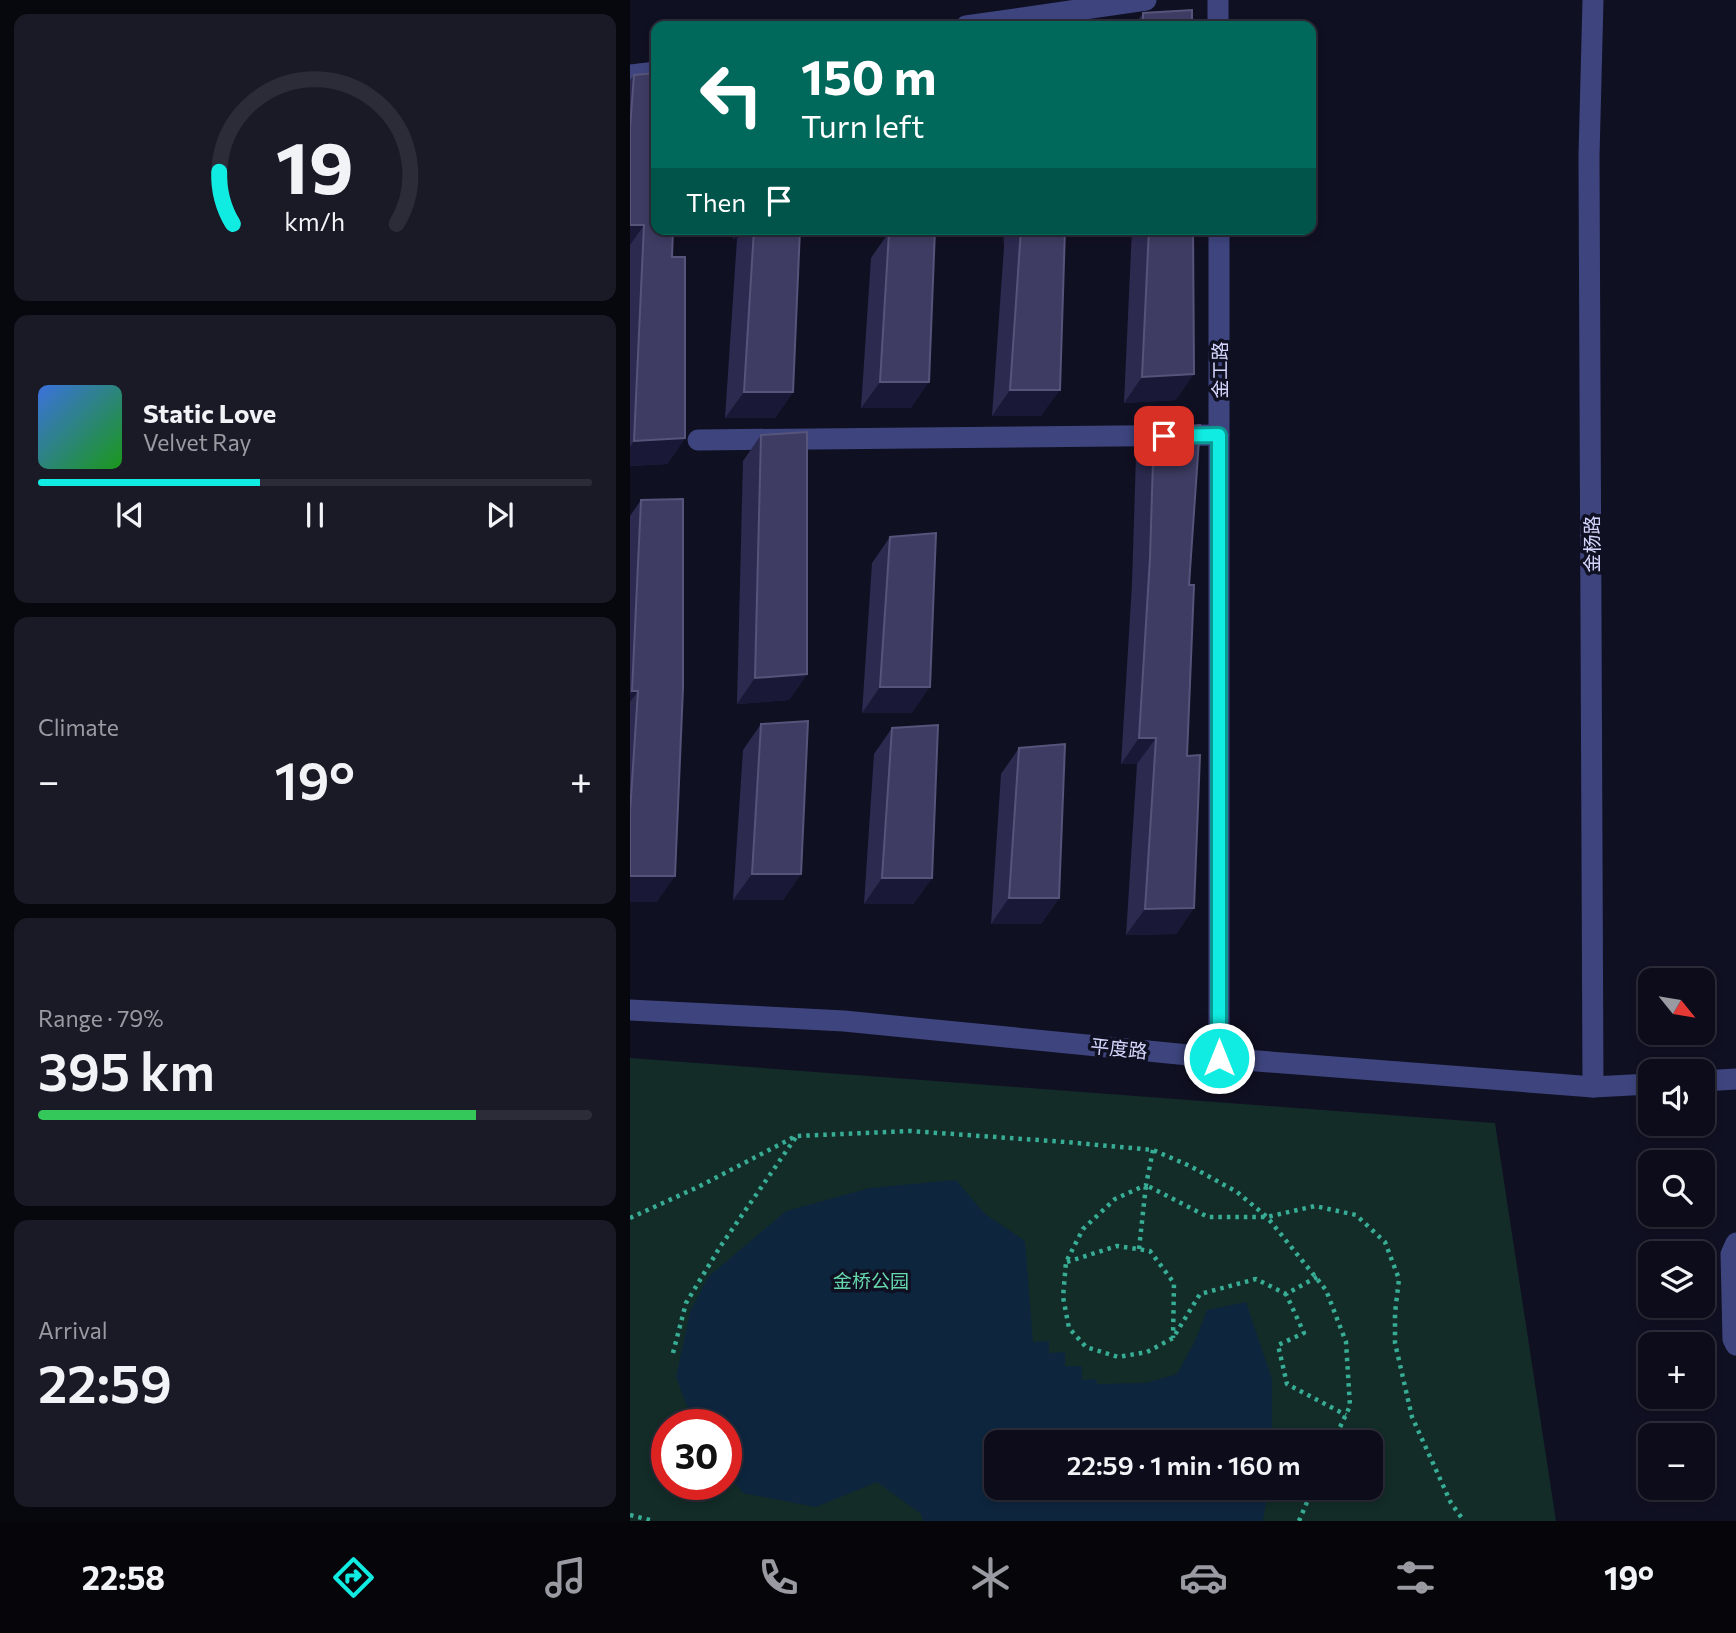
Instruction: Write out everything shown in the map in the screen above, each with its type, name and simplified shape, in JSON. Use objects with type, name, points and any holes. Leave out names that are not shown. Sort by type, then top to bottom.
[{"type":"street","points":[[1001,21],[1146,0]]},
{"type":"street","points":[[1218,0],[1218,21]]},
{"type":"street","name":"金杨路","points":[[1593,0],[1589,156],[1593,1087]]},
{"type":"street","points":[[630,75],[651,73]]},
{"type":"street","name":"金工路","points":[[1219,235],[1219,1058]]},
{"type":"street","points":[[698,440],[1219,435]]},
{"type":"street","name":"平度路","points":[[630,1010],[844,1021],[1219,1058],[1593,1087],[1638,1085]]},
{"type":"street","points":[[1715,1080],[1736,1079]]},
{"type":"street","points":[[1736,1244],[1731,1254],[1733,1339],[1736,1345]]},
{"type":"path","points":[[630,1218],[698,1187],[796,1136],[910,1131],[1153,1150],[1190,1166],[1237,1192],[1267,1217],[1326,1290],[1346,1342],[1350,1406],[1339,1430]]},
{"type":"path","points":[[673,1353],[686,1303],[720,1247],[796,1136]]},
{"type":"path","points":[[1139,1249],[1153,1150]]},
{"type":"path","points":[[1146,1185],[1208,1217],[1267,1217],[1315,1206],[1356,1215],[1385,1242],[1399,1279],[1395,1343],[1412,1417],[1451,1503],[1464,1521]]},
{"type":"path","points":[[1146,1185],[1115,1199],[1083,1229],[1066,1262],[1063,1297],[1069,1328],[1086,1347],[1118,1357],[1147,1352],[1173,1339],[1200,1294],[1256,1279],[1286,1294],[1304,1333],[1278,1345],[1287,1384],[1346,1415]]},
{"type":"path","points":[[1066,1262],[1117,1246],[1150,1251],[1174,1283],[1173,1339]]},
{"type":"path","points":[[1286,1294],[1317,1277]]},
{"type":"path","points":[[1299,1521],[1308,1500]]},
{"type":"path","points":[[630,1515],[654,1521]]},
{"type":"green space","name":"金桥公园","points":[[630,1058],[1495,1123],[1556,1521],[630,1521]]},
{"type":"water","points":[[956,1180],[985,1214],[1025,1241],[1033,1342],[1049,1341],[1049,1353],[1065,1352],[1065,1366],[1082,1366],[1082,1380],[1096,1379],[1097,1384],[1146,1383],[1177,1374],[1196,1339],[1207,1310],[1246,1302],[1272,1379],[1272,1430],[984,1430],[984,1500],[1266,1500],[1263,1521],[923,1521],[921,1514],[877,1482],[816,1507],[743,1493],[742,1409],[688,1409],[676,1377],[690,1312],[708,1277],[786,1211],[870,1188]]},
{"type":"building","points":[[1192,10],[1192,21],[1143,21],[1143,13]]},
{"type":"building","points":[[651,73],[651,235],[673,235],[672,257],[685,257],[685,438],[634,441],[644,225],[630,225],[630,128],[634,75]]},
{"type":"building","points":[[754,235],[800,235],[793,392],[744,392]]},
{"type":"building","points":[[889,235],[935,235],[929,382],[880,382]]},
{"type":"building","points":[[1021,235],[1065,235],[1060,390],[1010,390]]},
{"type":"building","points":[[1149,235],[1193,235],[1194,374],[1142,377]]},
{"type":"building","points":[[1200,425],[1189,585],[1194,585],[1187,756],[1200,755],[1194,908],[1145,909],[1156,738],[1139,738],[1150,558],[1154,429]]},
{"type":"building","points":[[807,432],[807,674],[755,678],[761,435]]},
{"type":"building","points":[[683,499],[683,688],[675,876],[630,876],[630,812],[638,691],[632,691],[641,500]]},
{"type":"building","points":[[936,533],[930,687],[880,687],[890,537]]},
{"type":"building","points":[[808,721],[801,874],[752,874],[761,724]]},
{"type":"building","points":[[938,725],[932,878],[882,878],[892,728]]},
{"type":"building","points":[[1065,744],[1059,898],[1009,898],[1019,748]]},
{"type":"route","points":[[1164,436],[1219,435],[1219,1058]]}]
